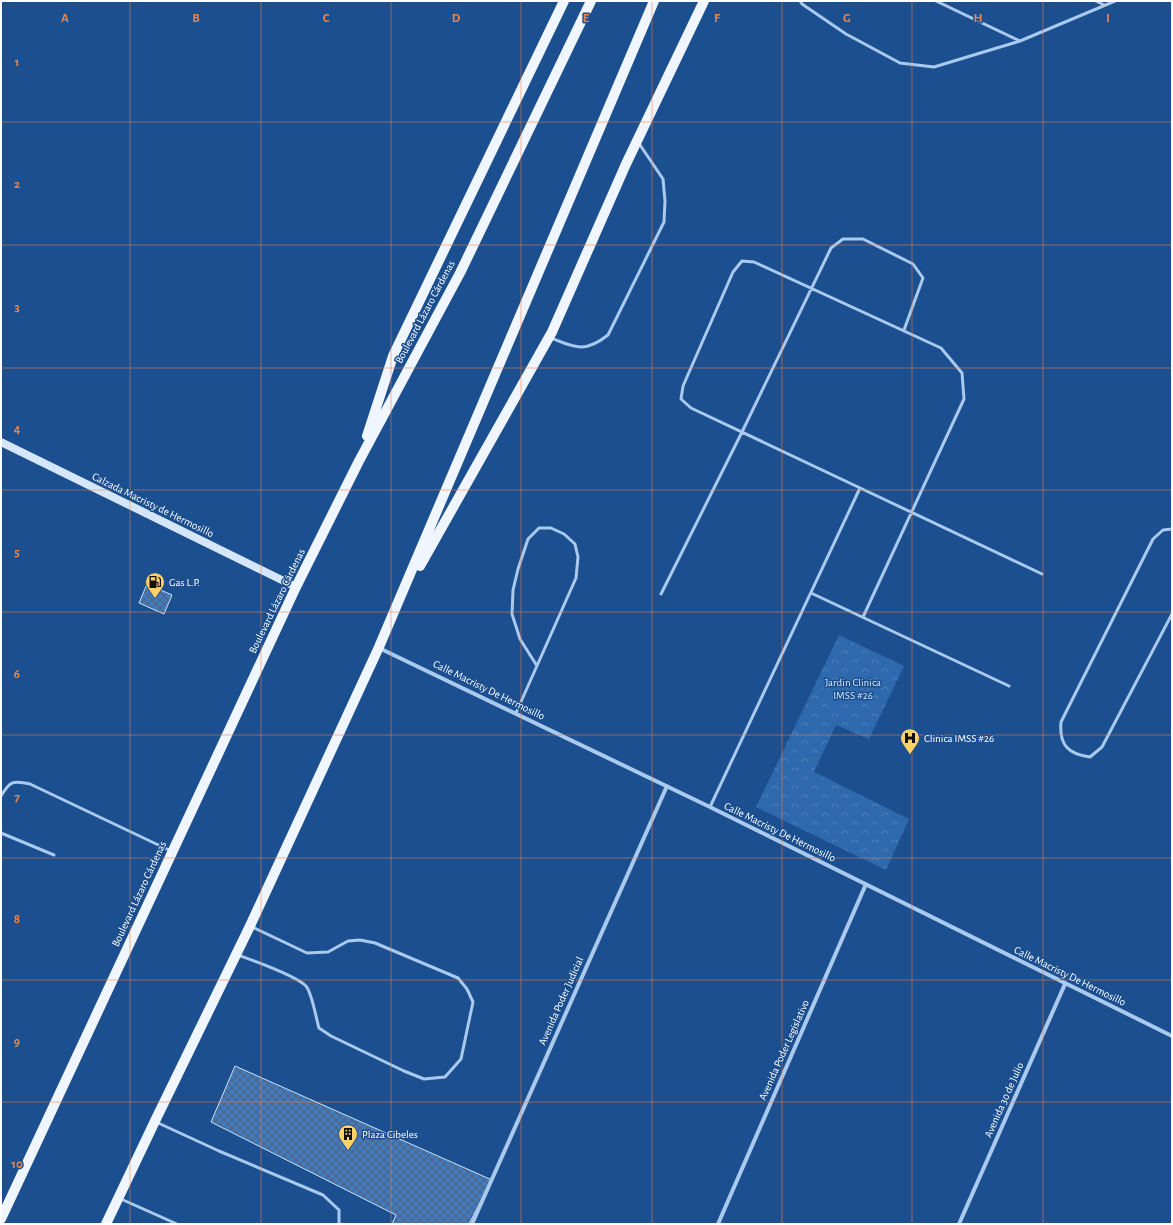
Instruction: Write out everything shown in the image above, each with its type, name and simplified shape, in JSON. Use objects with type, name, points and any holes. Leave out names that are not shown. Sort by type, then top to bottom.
[{"type":"main road","points":[[359,461],[393,356],[564,1]]},
{"type":"main road","name":"Boulevard Lázaro Cárdenas","points":[[1,1219],[296,588],[359,461],[460,274],[592,1]]},
{"type":"main road","points":[[396,608],[549,337],[638,141],[704,1]]},
{"type":"main road","points":[[106,1224],[250,926],[379,647],[652,5]]},
{"type":"main road","name":"Calzada Macristy de Hermosillo","points":[[1,442],[296,588]]},
{"type":"street","name":"Calle Macristy De Hermosillo","points":[[379,647],[710,807],[1172,1036]]},
{"type":"street","name":"Avenida Poder Judicial","points":[[472,1224],[667,786]]},
{"type":"street","name":"Avenida Poder Legislativo","points":[[718,1224],[866,884]]},
{"type":"street","name":"Avenida 30 de Julio","points":[[959,1224],[1065,984]]},
{"type":"lane","points":[[800,1],[802,4],[846,34],[900,64],[934,67],[1020,41],[1115,1]]},
{"type":"lane","points":[[936,1],[1020,41]]},
{"type":"lane","points":[[1096,1],[1104,5]]},
{"type":"lane","points":[[549,337],[571,346],[587,348],[598,343],[608,335],[664,222],[665,201],[663,179],[638,141]]},
{"type":"lane","points":[[661,594],[742,432],[831,248],[843,239],[863,239],[913,264],[923,278],[917,298],[904,330]]},
{"type":"lane","points":[[863,617],[911,512],[964,399],[962,373],[941,348],[754,262],[742,261],[733,272],[683,386],[681,399],[691,408],[742,432],[860,488],[911,512],[1042,574]]},
{"type":"lane","points":[[710,807],[860,488]]},
{"type":"lane","points":[[516,713],[537,666],[576,578],[578,557],[575,544],[564,534],[551,528],[539,528],[528,539],[513,590],[512,614],[520,639],[537,666]]},
{"type":"lane","points":[[1172,529],[1163,530],[1153,539],[1061,722],[1060,734],[1068,750],[1081,756],[1090,757],[1102,747],[1172,614]]},
{"type":"lane","points":[[811,593],[1009,686]]},
{"type":"lane","points":[[1,796],[10,784],[17,781],[30,784],[172,852]]},
{"type":"lane","points":[[1,833],[54,856]]},
{"type":"lane","points":[[236,954],[295,979],[306,987],[311,997],[319,1028],[331,1036],[404,1071],[424,1079],[445,1077],[461,1059],[473,1002],[467,989],[458,978],[375,943],[360,940],[348,941],[328,952],[307,953],[250,926]]},
{"type":"lane","points":[[155,1121],[219,1151],[323,1195],[339,1210],[339,1224]]},
{"type":"lane","points":[[119,1198],[177,1224]]},
{"type":"green space","name":"Jardin Clinica IMSS #26","points":[[839,635],[904,666],[869,739],[836,725],[814,772],[909,819],[886,870],[756,807]]},
{"type":"building","name":"Gas L.P.","points":[[147,584],[172,595],[164,614],[139,603]]},
{"type":"building","name":"Plaza Cibeles","points":[[235,1066],[492,1180],[469,1224],[392,1224],[396,1215],[211,1122]]},
{"type":"place","name":"Gas L.P.","points":[[155,599]]},
{"type":"place","name":"Clinica IMSS #26","points":[[910,755]]},
{"type":"place","name":"Plaza Cibeles","points":[[348,1151]]}]
